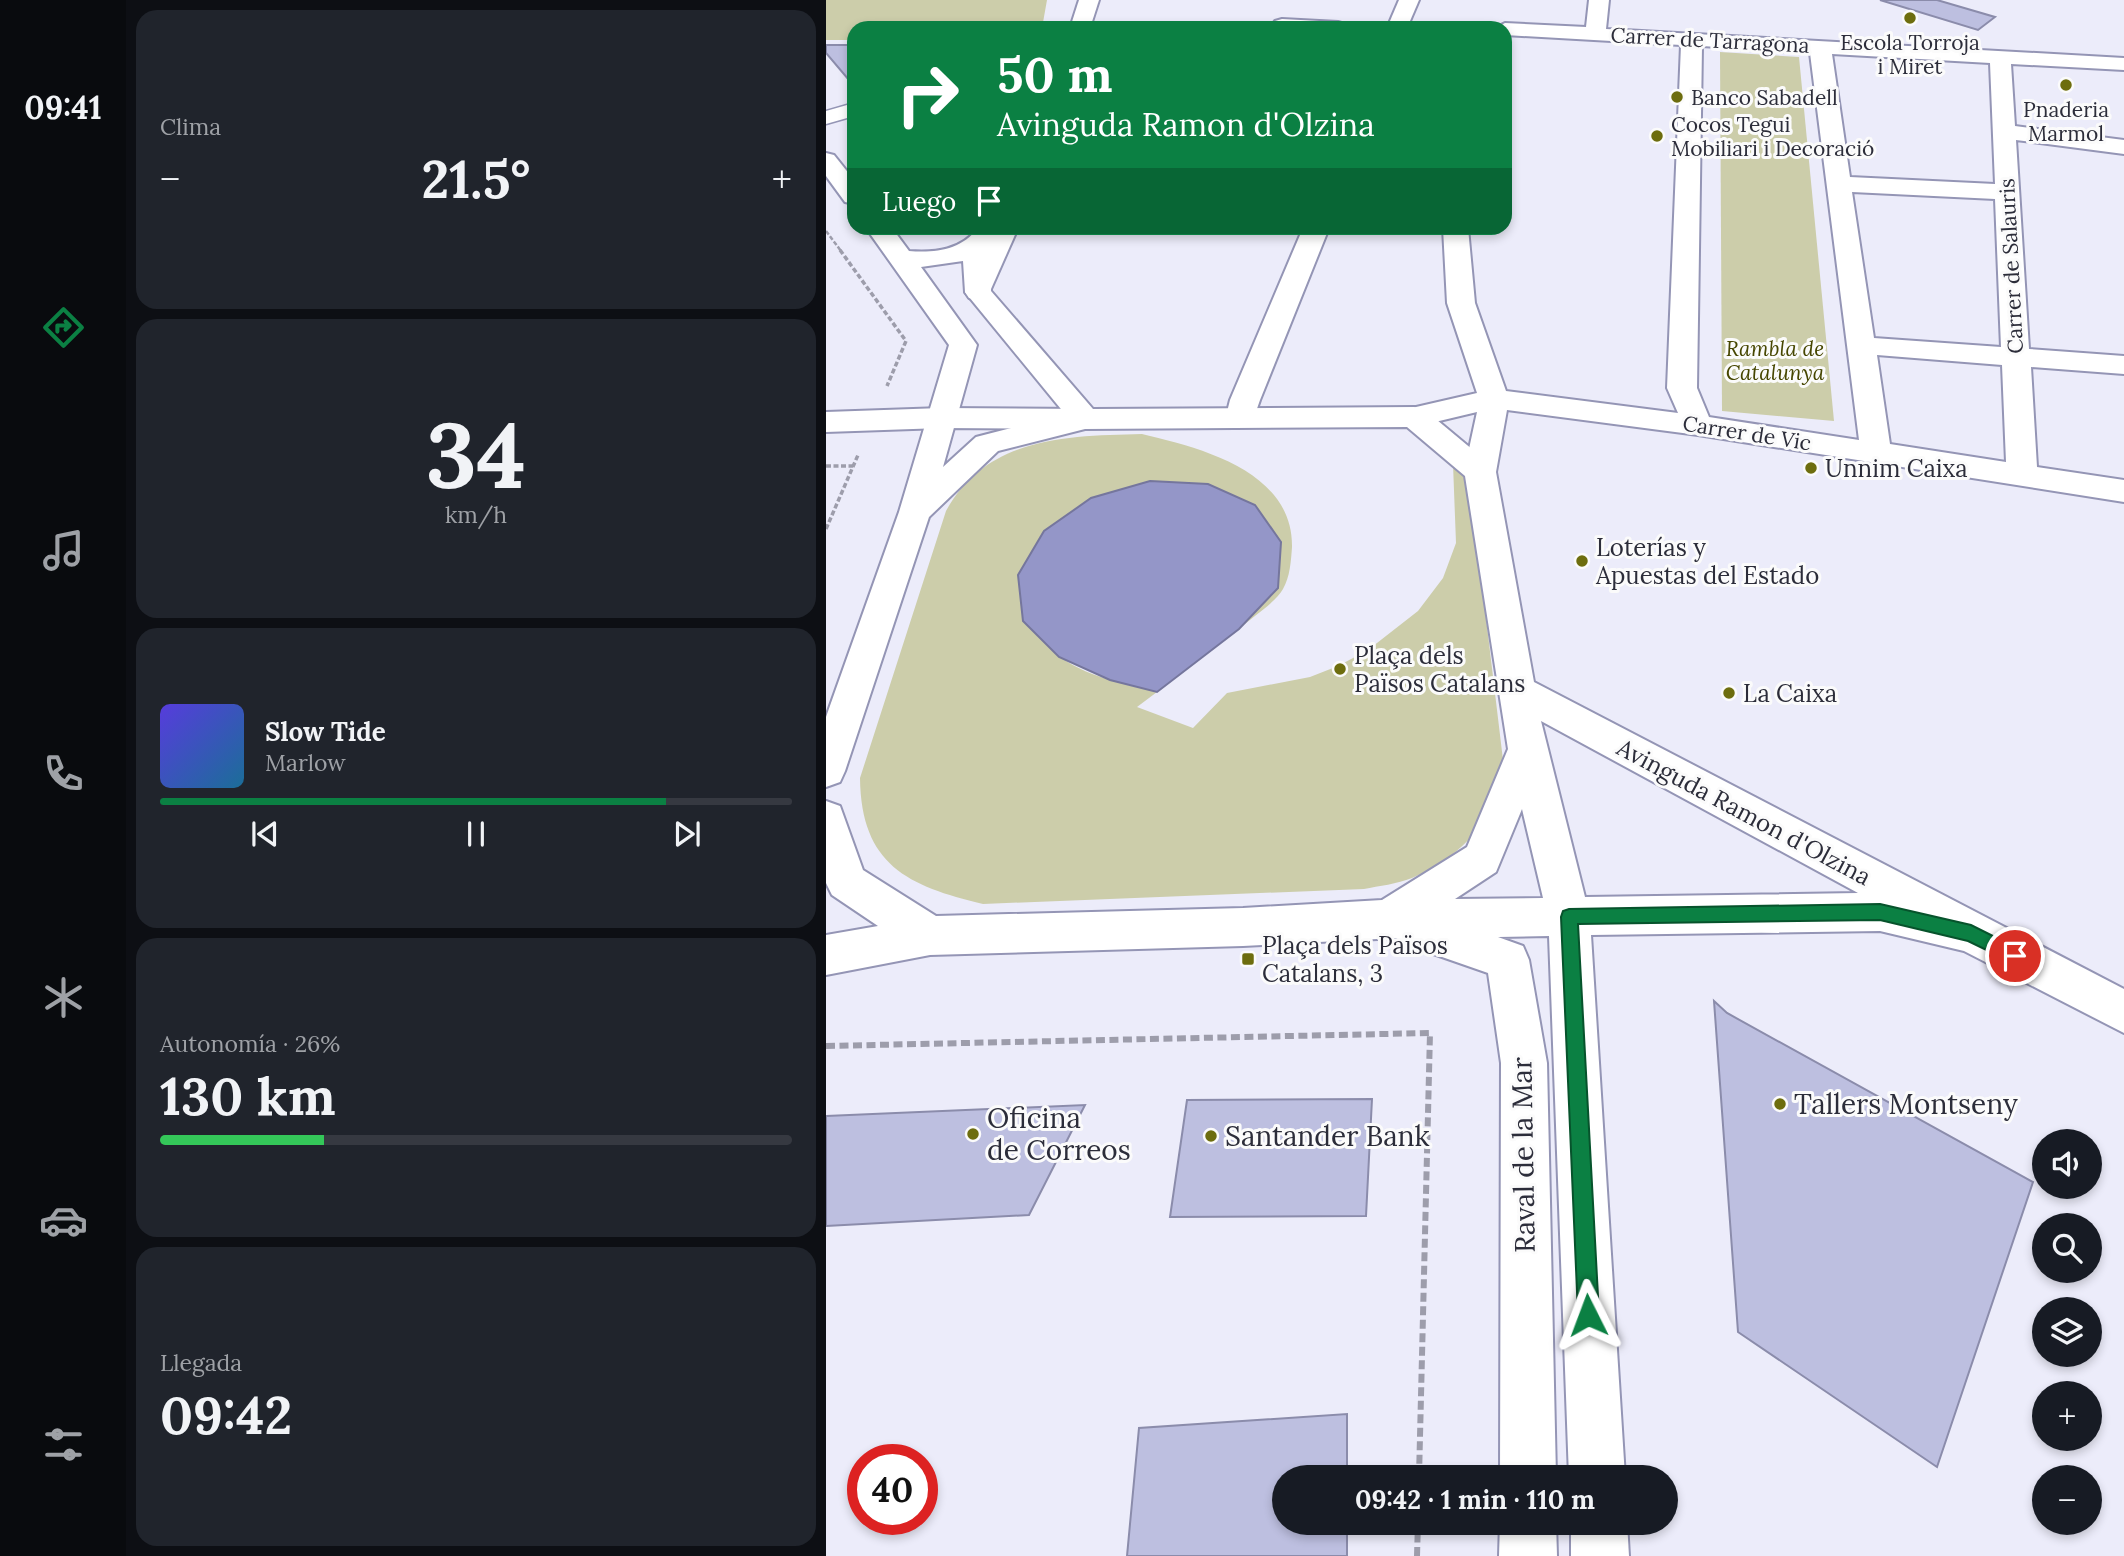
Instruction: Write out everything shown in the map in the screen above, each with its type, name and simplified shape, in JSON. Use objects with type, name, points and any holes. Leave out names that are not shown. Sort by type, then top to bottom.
[{"type":"street","points":[[1082,21],[1089,0]]},
{"type":"street","points":[[1283,21],[1285,0]]},
{"type":"street","points":[[1400,21],[1409,0]]},
{"type":"street","points":[[1595,34],[1600,0]]},
{"type":"street","name":"Carrer de Tarragona","points":[[1512,29],[2124,64]]},
{"type":"street","points":[[1692,39],[1682,388],[1698,425]]},
{"type":"street","points":[[1820,46],[1876,454]]},
{"type":"street","name":"Carrer de Salauris","points":[[2000,57],[2022,476]]},
{"type":"street","points":[[826,118],[847,111]]},
{"type":"street","points":[[2004,132],[2124,147]]},
{"type":"street","points":[[826,160],[847,187]]},
{"type":"street","points":[[1838,184],[2007,192]]},
{"type":"street","points":[[978,292],[1002,235]]},
{"type":"street","points":[[1241,416],[1245,400],[1313,235]]},
{"type":"street","points":[[1456,235],[1461,303],[1494,399],[1480,471],[1516,690],[1527,749],[1569,917],[1596,1465]]},
{"type":"street","points":[[891,238],[941,259],[982,238]]},
{"type":"street","points":[[826,771],[915,512],[963,345],[891,238]]},
{"type":"street","points":[[982,238],[978,292],[1085,419]]},
{"type":"street","points":[[1859,345],[2124,365]]},
{"type":"street","points":[[1594,411],[1648,406],[1682,388]]},
{"type":"street","points":[[826,422],[942,418],[1414,416],[1494,399]]},
{"type":"street","name":"Carrer de Vic","points":[[1494,399],[1698,425],[2124,491]]},
{"type":"street","points":[[1414,416],[1480,471]]},
{"type":"street","points":[[915,512],[987,444],[1085,419]]},
{"type":"street","name":"Avinguda Ramon d'Olzina","points":[[1516,690],[2124,1012]]},
{"type":"street","points":[[826,955],[930,936],[1242,927],[1389,919],[1482,859],[1527,749]]},
{"type":"street","points":[[826,818],[846,881],[930,936]]},
{"type":"street","name":"Avinguda Ramon d'Olzina","points":[[1389,919],[1880,912],[1971,933]]},
{"type":"street","name":"Raval de la Mar","points":[[1389,919],[1508,960],[1524,1063],[1528,1465]]},
{"type":"street","points":[[1528,1535],[1528,1556]]},
{"type":"street","points":[[1599,1535],[1600,1556]]},
{"type":"path","points":[[826,231],[906,341],[826,529]]},
{"type":"path","points":[[826,466],[853,466]]},
{"type":"path","points":[[826,1046],[1430,1034],[1419,1465]]},
{"type":"path","points":[[1417,1556],[1418,1535]]},
{"type":"green space","points":[[826,0],[1047,0],[1043,21],[847,21],[847,40],[826,40]]},
{"type":"green space","name":"Rambla de Catalunya","points":[[1720,52],[1799,57],[1834,421],[1722,411]]},
{"type":"green space","name":"Plaça dels Països Catalans","points":[[1142,434],[1190,447],[1240,467],[1261,482],[1277,499],[1288,521],[1292,547],[1290,569],[1285,584],[1275,599],[1239,629],[1278,588],[1050,648],[1086,671],[1157,692],[1137,707],[1193,728],[1227,693],[1310,677],[1338,666],[1368,650],[1418,611],[1443,578],[1456,543],[1453,464],[1464,477],[1471,493],[1503,760],[1493,800],[1485,817],[1463,846],[1448,858],[1412,878],[1364,889],[983,904],[932,889],[911,879],[894,867],[880,851],[869,832],[862,808],[860,778],[946,511],[963,486],[984,468],[1007,454],[1058,439]]},
{"type":"water","points":[[1150,481],[1208,484],[1255,505],[1281,542],[1278,588],[1239,629],[1157,692],[1110,680],[1059,657],[1023,621],[1018,575],[1044,531],[1091,498]]},
{"type":"building","points":[[1880,0],[1937,0],[1995,17],[1978,30]]},
{"type":"building","points":[[826,45],[847,45],[847,78],[826,53]]},
{"type":"building","points":[[1714,1001],[1727,1013],[2032,1181],[1937,1467],[1738,1332]]},
{"type":"building","points":[[1372,1099],[1366,1216],[1170,1217],[1187,1100]]},
{"type":"building","points":[[1085,1105],[1029,1215],[826,1226],[826,1116]]},
{"type":"building","points":[[1347,1414],[1347,1465],[1272,1465],[1272,1535],[1347,1535],[1347,1556],[1127,1556],[1139,1428]]},
{"type":"place","name":"Escola Torroja i Miret","points":[[1910,18]]},
{"type":"place","name":"Pnaderia Marmol","points":[[2066,85]]},
{"type":"place","name":"Banco Sabadell","points":[[1677,97]]},
{"type":"place","name":"Cocos Tegui Mobiliari i Decoració","points":[[1657,136]]},
{"type":"place","name":"Unnim Caixa","points":[[1811,468]]},
{"type":"place","name":"Loterías y Apuestas del Estado","points":[[1582,561]]},
{"type":"place","name":"Plaça dels Països Catalans","points":[[1340,669]]},
{"type":"place","name":"La Caixa","points":[[1729,693]]},
{"type":"place","name":"Plaça dels Països Catalans, 3","points":[[1248,959]]},
{"type":"place","name":"Tallers Montseny","points":[[1780,1104]]},
{"type":"place","name":"Oficina de Correos","points":[[973,1134]]},
{"type":"place","name":"Santander Bank","points":[[1211,1136]]},
{"type":"route","points":[[1588,1315],[1569,917],[1880,912],[1971,933],[2015,956]]}]
